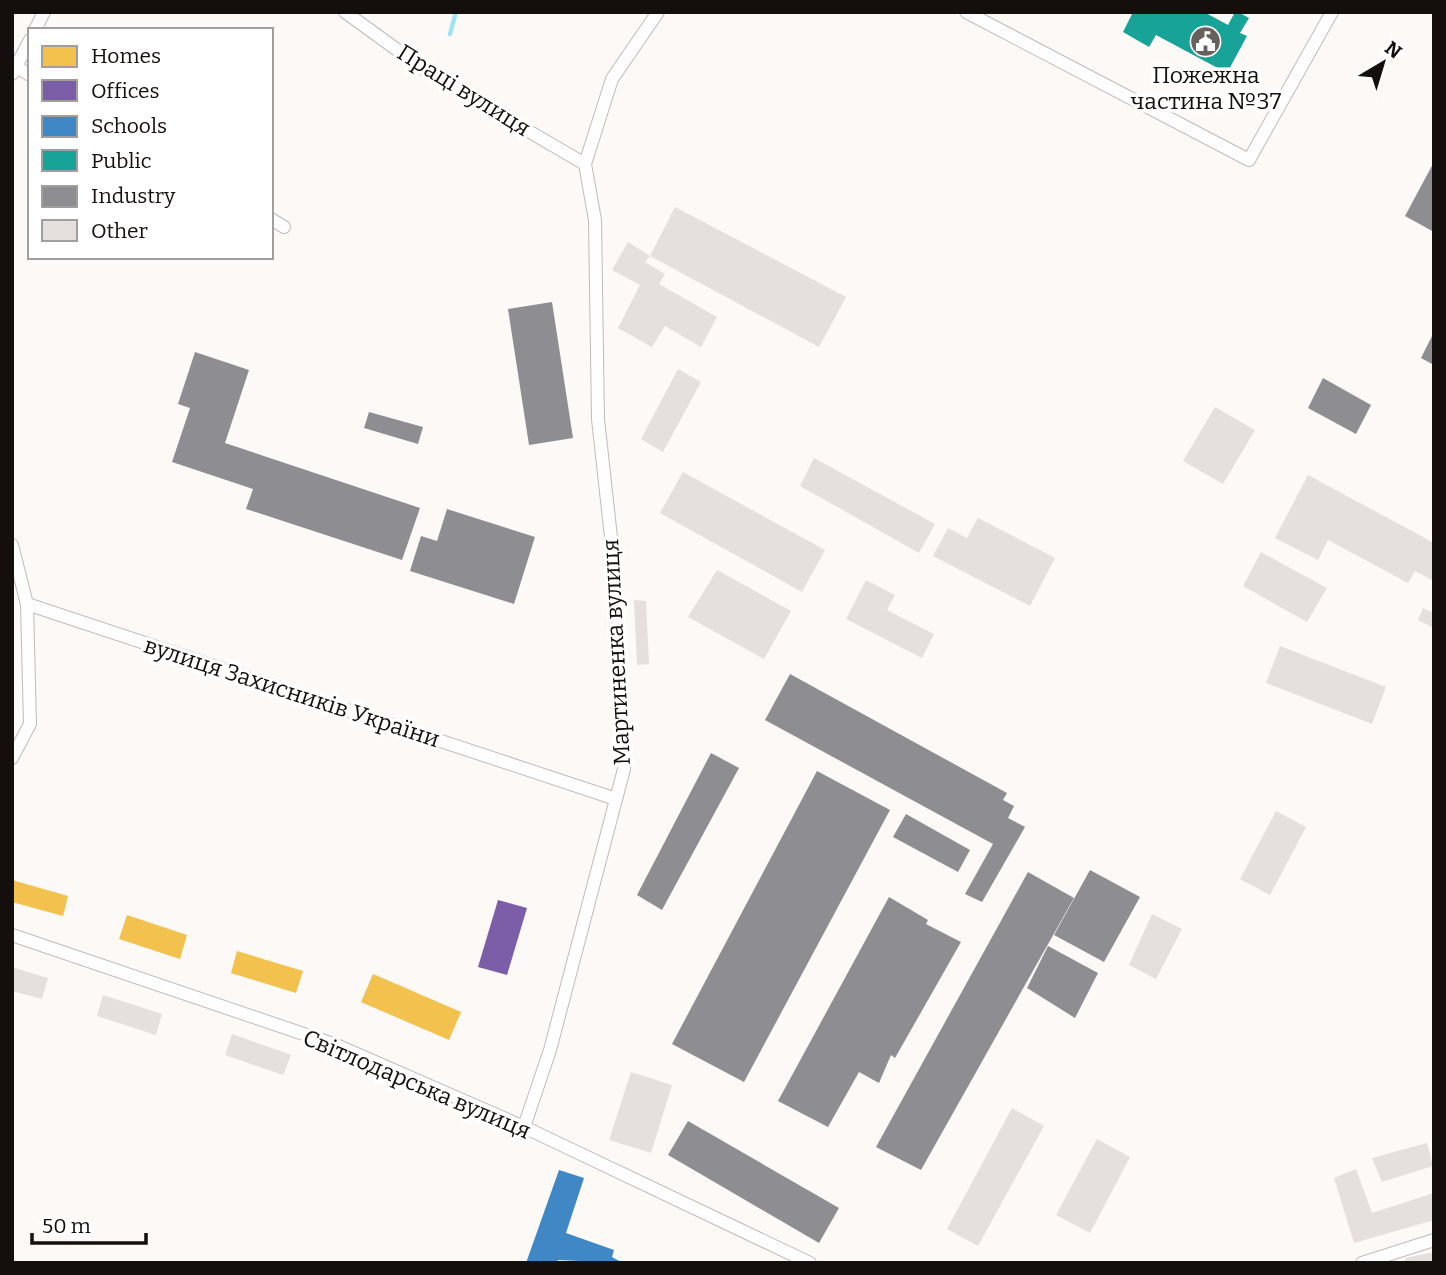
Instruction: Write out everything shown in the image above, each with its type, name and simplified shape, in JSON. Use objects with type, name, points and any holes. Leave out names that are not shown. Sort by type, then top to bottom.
[{"type":"street","points":[[36,28],[44,12]]},
{"type":"street","name":"Праці вулиця","points":[[345,12],[429,73],[585,164]]},
{"type":"street","points":[[585,164],[612,79],[658,12]]},
{"type":"street","points":[[966,12],[1249,160],[1332,12]]},
{"type":"street","points":[[14,71],[28,44]]},
{"type":"street","name":"Мартиненка вулиця","points":[[524,1127],[550,1050],[624,769],[618,605],[598,419],[595,220],[585,164]]},
{"type":"street","points":[[273,220],[284,227]]},
{"type":"street","points":[[12,545],[27,604],[30,724],[12,758]]},
{"type":"street","name":"вулиця Захисників України","points":[[27,604],[616,799]]},
{"type":"street","name":"Світлодарська вулиця","points":[[12,935],[336,1045],[524,1127],[810,1263]]},
{"type":"street","points":[[1362,1263],[1434,1240]]},
{"type":"building: Homes","points":[[12,880],[68,896],[63,916],[12,902]]},
{"type":"building: Homes","points":[[127,915],[187,935],[180,959],[119,939]]},
{"type":"building: Homes","points":[[237,951],[303,971],[296,993],[231,973]]},
{"type":"building: Homes","points":[[373,974],[461,1012],[449,1040],[361,1002]]},
{"type":"building: Offices","points":[[498,900],[527,908],[507,975],[478,967]]},
{"type":"building: Schools","points":[[559,1170],[584,1178],[566,1233],[614,1250],[612,1257],[623,1263],[558,1260],[557,1263],[526,1263]]},
{"type":"building: Public","name":"Пожежна частина №37","points":[[1133,12],[1204,12],[1228,25],[1235,12],[1238,12],[1249,18],[1240,33],[1247,36],[1227,73],[1156,35],[1149,47],[1123,32]]},
{"type":"building: Industry","points":[[1434,162],[1434,232],[1405,216]]},
{"type":"building: Industry","points":[[552,302],[573,438],[529,445],[508,309]]},
{"type":"building: Industry","points":[[1434,332],[1434,365],[1421,358]]},
{"type":"building: Industry","points":[[195,352],[249,370],[225,443],[420,508],[402,560],[246,509],[253,489],[172,462],[190,408],[178,404]]},
{"type":"building: Industry","points":[[1323,378],[1371,405],[1356,434],[1308,408]]},
{"type":"building: Industry","points":[[369,412],[423,427],[418,444],[364,428]]},
{"type":"building: Industry","points":[[447,509],[535,537],[514,604],[410,571],[421,536],[437,541]]},
{"type":"building: Industry","points":[[790,674],[1007,793],[1003,800],[1014,806],[1008,818],[1025,827],[982,902],[965,894],[993,844],[765,720]]},
{"type":"building: Industry","points":[[711,753],[739,768],[662,910],[637,895]]},
{"type":"building: Industry","points":[[817,771],[890,810],[744,1082],[672,1044]]},
{"type":"building: Industry","points":[[906,814],[970,850],[958,872],[893,837]]},
{"type":"building: Industry","points":[[1090,870],[1140,897],[1104,962],[1054,935]]},
{"type":"building: Industry","points":[[1028,872],[1074,898],[921,1170],[876,1147]]},
{"type":"building: Industry","points":[[889,897],[928,920],[926,924],[961,942],[895,1058],[891,1055],[879,1083],[859,1072],[828,1127],[778,1101]]},
{"type":"building: Industry","points":[[1048,946],[1098,973],[1075,1018],[1027,988]]},
{"type":"building: Industry","points":[[688,1121],[839,1208],[819,1243],[668,1155]]},
{"type":"building: Other","points":[[675,207],[846,297],[819,347],[650,256]]},
{"type":"building: Other","points":[[628,242],[650,256],[645,262],[665,274],[659,284],[717,317],[701,347],[665,326],[652,347],[618,328],[640,285],[612,270]]},
{"type":"building: Other","points":[[678,369],[701,382],[663,452],[641,439]]},
{"type":"building: Other","points":[[1215,407],[1255,430],[1223,484],[1183,461]]},
{"type":"building: Other","points":[[814,458],[935,524],[919,553],[800,486]]},
{"type":"building: Other","points":[[683,472],[825,550],[802,592],[660,513]]},
{"type":"building: Other","points":[[1308,475],[1434,543],[1434,581],[1415,571],[1408,583],[1328,540],[1318,560],[1275,538]]},
{"type":"building: Other","points":[[978,518],[1055,558],[1030,606],[933,556],[948,528],[967,538]]},
{"type":"building: Other","points":[[1261,552],[1327,588],[1307,622],[1243,586]]},
{"type":"building: Other","points":[[717,570],[791,611],[764,659],[688,617]]},
{"type":"building: Other","points":[[866,580],[895,595],[887,610],[934,634],[922,658],[846,619]]},
{"type":"building: Other","points":[[634,600],[646,601],[649,664],[637,665]]},
{"type":"building: Other","points":[[1423,608],[1434,613],[1434,628],[1418,620]]},
{"type":"building: Other","points":[[1280,646],[1386,687],[1372,724],[1266,683]]},
{"type":"building: Other","points":[[1276,811],[1306,827],[1270,895],[1240,879]]},
{"type":"building: Other","points":[[1152,914],[1182,929],[1156,979],[1129,965]]},
{"type":"building: Other","points":[[12,967],[48,978],[42,999],[12,991]]},
{"type":"building: Other","points":[[103,995],[162,1014],[156,1035],[97,1016]]},
{"type":"building: Other","points":[[232,1034],[291,1055],[283,1075],[225,1055]]},
{"type":"building: Other","points":[[631,1072],[672,1085],[651,1153],[609,1140]]},
{"type":"building: Other","points":[[1012,1108],[1044,1126],[978,1246],[947,1229]]},
{"type":"building: Other","points":[[1097,1139],[1130,1157],[1090,1233],[1056,1215]]},
{"type":"building: Other","points":[[1427,1143],[1433,1166],[1382,1182],[1372,1158]]},
{"type":"building: Other","points":[[1356,1169],[1372,1213],[1434,1193],[1434,1220],[1354,1243],[1334,1178]]},
{"type":"building: Other","points":[[1434,1252],[1434,1263],[1406,1263],[1405,1258]]},
{"type":"waterway","points":[[450,34],[456,12]]},
{"type":"place","name":"Пожежна частина №37","points":[[1206,41]]}]
